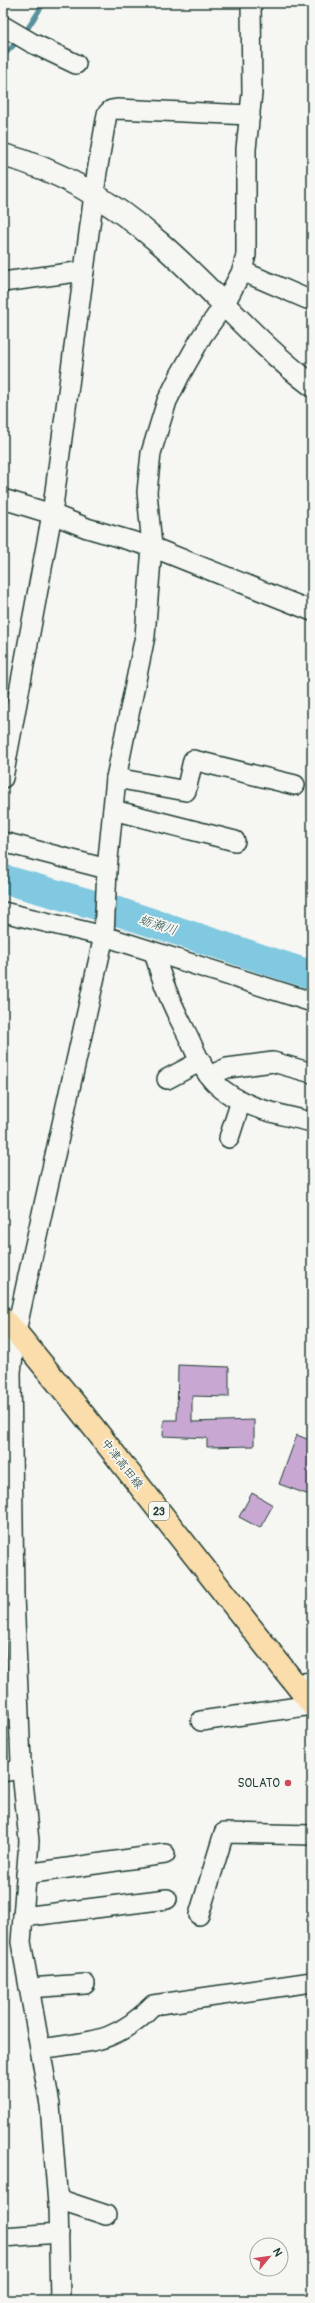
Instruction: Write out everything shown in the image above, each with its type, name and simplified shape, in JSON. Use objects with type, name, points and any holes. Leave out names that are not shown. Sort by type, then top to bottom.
[{"type":"main road","name":"中津高田線","points":[[10,1325],[304,1683],[312,1705]]},
{"type":"street","points":[[60,2300],[58,2199],[50,2105],[21,1942],[29,1841],[12,1771],[7,1374],[10,1325],[104,933],[107,873],[116,778],[145,636],[152,547],[147,492],[151,453],[167,401],[180,375],[202,336],[224,305],[242,271],[247,242],[246,149],[252,93],[251,3]]},
{"type":"street","points":[[3,26],[45,50],[76,64]]},
{"type":"street","points":[[3,778],[52,514],[105,118],[111,110],[250,115]]},
{"type":"street","points":[[3,155],[50,172],[94,195],[160,243],[278,357],[312,385]]},
{"type":"street","points":[[3,282],[84,271]]},
{"type":"street","points":[[242,271],[307,299],[312,299]]},
{"type":"street","points":[[3,499],[52,514],[87,528],[152,547],[312,611]]},
{"type":"street","points":[[116,778],[186,791],[193,760],[294,786]]},
{"type":"street","points":[[113,810],[235,841]]},
{"type":"street","points":[[3,842],[107,873]]},
{"type":"street","points":[[3,912],[104,933],[155,954],[312,1002]]},
{"type":"street","points":[[155,954],[159,971],[172,1003],[205,1069],[215,1083],[242,1101],[258,1108],[312,1122]]},
{"type":"street","points":[[167,1079],[205,1069],[228,1068],[273,1062],[312,1073]]},
{"type":"street","points":[[229,1138],[242,1101]]},
{"type":"street","points":[[202,1721],[312,1705]]},
{"type":"street","points":[[199,1915],[224,1833],[312,1835]]},
{"type":"street","points":[[26,1874],[165,1854]]},
{"type":"street","points":[[23,1917],[167,1899]]},
{"type":"street","points":[[40,2049],[106,2038],[124,2030],[137,2021],[153,2005],[312,1982]]},
{"type":"street","points":[[29,1988],[85,1984]]},
{"type":"street","points":[[58,2199],[106,2216]]},
{"type":"street","points":[[3,2236],[59,2233]]},
{"type":"building","points":[[178,1365],[229,1367],[229,1397],[192,1396],[192,1422],[254,1420],[254,1446],[207,1447],[207,1438],[163,1436],[164,1420],[177,1420]]},
{"type":"building","points":[[297,1435],[312,1441],[312,1496],[279,1484]]},
{"type":"building","points":[[252,1493],[273,1505],[260,1528],[239,1517]]},
{"type":"waterway","points":[[24,34],[44,3]]},
{"type":"waterway","points":[[3,56],[19,40]]},
{"type":"waterway","name":"蛎瀬川","points":[[3,879],[113,910],[312,975]]},
{"type":"place","name":"SOLATO","points":[[288,1783]]}]
